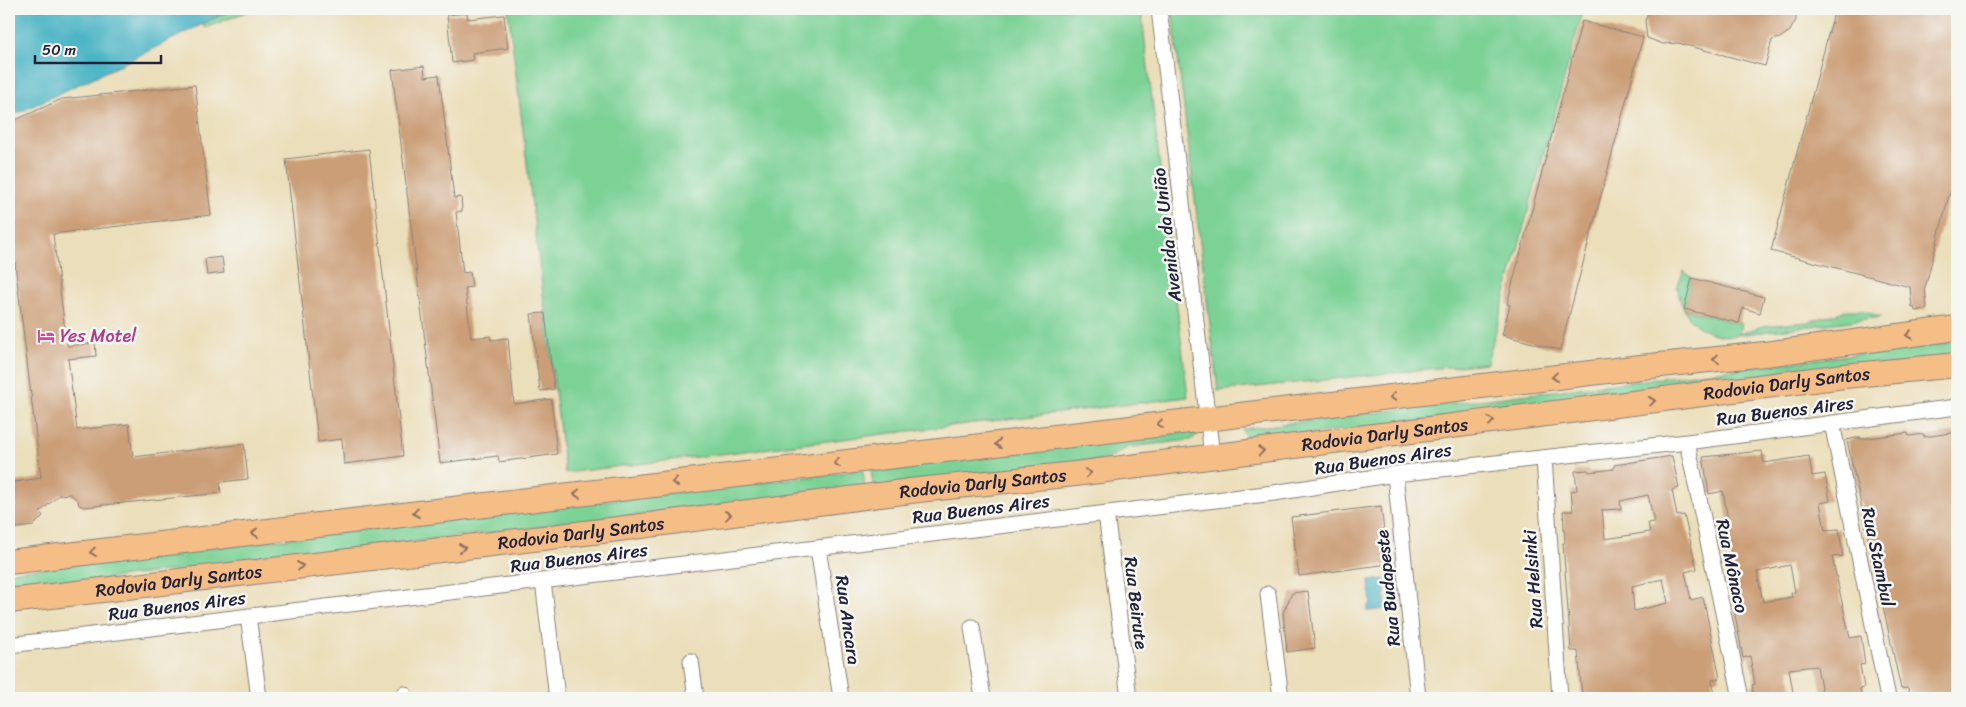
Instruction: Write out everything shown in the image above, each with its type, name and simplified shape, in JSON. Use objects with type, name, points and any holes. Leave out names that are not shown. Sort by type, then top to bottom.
[{"type":"main road","name":"Rodovia Darly Santos","points":[[9,562],[1208,418],[1765,354],[1957,328]]},
{"type":"main road","name":"Rodovia Darly Santos","points":[[9,601],[610,530],[918,490],[1075,474],[1844,376],[1957,365]]},
{"type":"street","name":"Avenida da União","points":[[1159,9],[1212,456]]},
{"type":"street","name":"Rua Buenos Aires","points":[[9,645],[1274,493],[1396,474],[1687,442],[1957,407]]},
{"type":"street","name":"Rua Stambul","points":[[1832,423],[1888,698]]},
{"type":"street","name":"Rua Mônaco","points":[[1687,442],[1741,698]]},
{"type":"street","name":"Rua Helsinki","points":[[1544,458],[1560,698]]},
{"type":"street","name":"Rua Budapeste","points":[[1396,474],[1418,698]]},
{"type":"street","name":"Rua Beirute","points":[[1106,513],[1129,698]]},
{"type":"street","name":"Rua Ancara","points":[[818,548],[841,698]]},
{"type":"street","points":[[543,581],[557,698]]},
{"type":"street","points":[[1268,594],[1281,698]]},
{"type":"street","points":[[248,616],[259,698]]},
{"type":"street","points":[[972,627],[983,698]]},
{"type":"street","points":[[691,660],[696,698]]},
{"type":"green space","points":[[233,9],[254,9],[205,28],[202,24]]},
{"type":"green space","points":[[508,9],[1141,9],[1188,397],[565,473]]},
{"type":"green space","points":[[1172,9],[1583,9],[1487,363],[1218,391]]},
{"type":"green space","points":[[1684,271],[1692,278],[1684,309],[1678,288],[1676,288]]},
{"type":"green space","points":[[1684,309],[1741,324],[1739,334],[1763,326],[1808,322],[1848,310],[1861,310],[1882,317],[1730,336],[1710,333],[1694,323]]},
{"type":"green space","points":[[1957,342],[1957,357],[1248,441],[1242,429]]},
{"type":"green space","points":[[1199,430],[1197,435],[1191,440],[1128,447],[1108,459],[873,487],[871,469]]},
{"type":"green space","points":[[863,470],[865,488],[9,590],[9,572]]},
{"type":"water","points":[[19,9],[233,9],[9,117],[9,14]]},
{"type":"water","points":[[1384,579],[1386,609],[1368,611],[1368,606],[1371,605],[1369,581]]},
{"type":"building","points":[[1649,9],[1796,9],[1796,20],[1790,31],[1780,38],[1772,40],[1765,66],[1678,43],[1663,44],[1647,38],[1645,21]]},
{"type":"building","points":[[1835,9],[1957,9],[1957,165],[1925,288],[1927,309],[1915,311],[1914,307],[1912,308],[1910,287],[1771,251]]},
{"type":"building","points":[[467,13],[468,19],[504,15],[508,48],[472,53],[473,60],[452,63],[447,15]]},
{"type":"building","points":[[1582,21],[1643,37],[1560,350],[1502,335],[1510,305],[1507,304]]},
{"type":"building","points":[[424,66],[425,77],[439,75],[454,198],[461,197],[462,211],[456,212],[463,273],[470,272],[472,287],[465,288],[471,338],[490,336],[491,340],[508,338],[514,404],[551,399],[557,454],[499,462],[498,456],[440,463],[392,70]]},
{"type":"building","points":[[195,85],[211,215],[53,234],[67,346],[95,343],[96,356],[68,359],[77,430],[129,424],[133,457],[244,444],[248,479],[220,482],[221,493],[84,507],[79,505],[78,500],[70,494],[59,495],[40,512],[43,516],[33,526],[9,529],[9,483],[41,478],[9,213],[9,123],[62,99]]},
{"type":"building","points":[[369,149],[403,456],[344,464],[342,439],[318,442],[286,159]]},
{"type":"building","points":[[222,257],[224,273],[207,275],[205,259]]},
{"type":"building","points":[[1692,278],[1764,297],[1760,313],[1743,308],[1739,323],[1684,309]]},
{"type":"building","points":[[545,313],[554,389],[540,391],[531,314]]},
{"type":"building","points":[[1957,432],[1957,698],[1910,698],[1908,688],[1901,689],[1847,440],[1908,433],[1909,436],[1924,434],[1924,437]]},
{"type":"building","points":[[1762,451],[1764,463],[1809,456],[1812,476],[1825,474],[1830,501],[1820,503],[1825,530],[1839,529],[1843,556],[1832,557],[1850,638],[1861,636],[1865,664],[1860,665],[1864,688],[1860,689],[1862,698],[1823,698],[1817,666],[1789,669],[1794,698],[1754,698],[1752,685],[1755,684],[1750,656],[1743,658],[1733,604],[1741,603],[1736,576],[1730,548],[1722,549],[1717,522],[1728,520],[1723,491],[1709,494],[1703,457]],"holes":[[[1790,565],[1795,592],[1791,593],[1792,597],[1763,602],[1757,572]]]},
{"type":"building","points":[[1672,456],[1679,488],[1672,490],[1677,516],[1684,515],[1697,569],[1685,572],[1691,600],[1703,597],[1720,678],[1712,680],[1716,698],[1582,698],[1578,651],[1571,651],[1563,543],[1565,543],[1563,511],[1573,511],[1571,491],[1577,490],[1575,471],[1588,470],[1589,472],[1614,469],[1614,465]],"holes":[[[1648,495],[1654,522],[1648,523],[1650,532],[1605,539],[1602,510],[1621,509],[1620,501]],[[1663,579],[1668,603],[1634,611],[1632,586]]]},
{"type":"building","points":[[1381,506],[1388,564],[1299,576],[1291,517]]},
{"type":"building","points":[[1308,591],[1315,648],[1287,652],[1283,613],[1292,593]]},
{"type":"place","name":"Yes Motel","points":[[46,336]]}]
